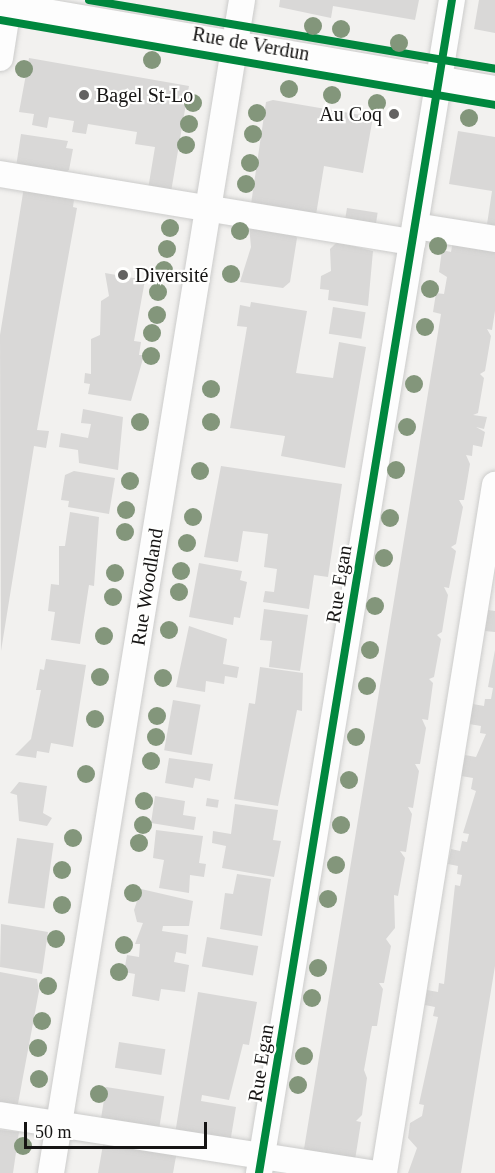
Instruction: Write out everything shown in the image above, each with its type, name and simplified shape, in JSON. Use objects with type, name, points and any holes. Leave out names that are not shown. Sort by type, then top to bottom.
[{"type":"street","name":"Rue Woodland","points":[[51,1173],[242,0]]},
{"type":"street","name":"Rue Egan","points":[[261,1164],[452,0]]},
{"type":"street","name":"Rue de Verdun","points":[[6,3],[495,89]]},
{"type":"street","points":[[0,58],[6,3]]},
{"type":"street","points":[[0,174],[208,211],[413,234],[495,239]]},
{"type":"street","points":[[384,1173],[495,485]]},
{"type":"street","points":[[0,1115],[261,1164],[370,1173]]},
{"type":"building","points":[[280,0],[419,0],[415,20],[333,6],[331,18],[279,7]]},
{"type":"building","points":[[479,0],[495,0],[495,33],[474,29]]},
{"type":"building","points":[[29,58],[189,86],[171,192],[148,189],[155,147],[135,144],[137,132],[88,124],[86,134],[72,132],[74,121],[49,117],[47,128],[32,125],[34,114],[19,112]]},
{"type":"building","points":[[273,100],[373,117],[363,173],[324,166],[316,215],[251,204],[266,102]]},
{"type":"building","points":[[458,131],[495,137],[495,233],[486,231],[492,191],[449,184]]},
{"type":"building","points":[[21,134],[68,141],[66,148],[73,149],[69,170],[62,174],[16,167]]},
{"type":"building","points":[[24,187],[75,193],[73,207],[77,208],[37,430],[49,431],[46,448],[34,446],[1,651],[0,335]]},
{"type":"building","points":[[347,208],[378,213],[375,227],[345,222]]},
{"type":"building","points":[[249,225],[293,231],[297,238],[290,282],[283,288],[240,282],[251,247]]},
{"type":"building","points":[[453,241],[495,248],[495,311],[492,330],[487,329],[491,336],[485,371],[480,374],[484,378],[478,413],[473,415],[487,417],[484,429],[476,427],[485,432],[482,447],[473,445],[472,456],[466,455],[470,464],[464,500],[459,500],[463,507],[456,544],[451,547],[456,551],[449,588],[444,587],[448,595],[442,632],[437,635],[441,639],[434,677],[429,679],[433,683],[428,720],[422,719],[426,728],[420,764],[415,764],[419,771],[413,808],[408,807],[412,814],[406,852],[400,851],[405,858],[398,896],[394,895],[395,928],[386,939],[391,946],[384,983],[379,983],[383,989],[377,1026],[372,1026],[364,1070],[367,1078],[362,1115],[356,1121],[361,1122],[355,1160],[303,1155],[441,314],[433,312],[436,293],[444,294],[447,277],[439,272],[442,250],[451,252]]},
{"type":"building","points":[[337,242],[373,251],[368,306],[328,300],[329,290],[320,289],[321,276],[331,271],[330,249]]},
{"type":"building","points":[[105,273],[145,280],[134,341],[141,342],[139,355],[144,355],[131,401],[88,394],[90,384],[84,383],[85,373],[91,374],[91,339],[100,335],[101,301],[109,296]]},
{"type":"building","points":[[251,302],[307,311],[296,373],[333,378],[339,342],[366,347],[345,468],[281,456],[285,436],[230,428],[247,327],[237,326],[240,305],[250,307]]},
{"type":"building","points":[[333,307],[366,312],[361,339],[329,334]]},
{"type":"building","points":[[83,409],[123,417],[118,470],[79,463],[78,450],[59,447],[61,433],[88,438],[91,424],[81,423]]},
{"type":"building","points":[[221,466],[342,484],[328,577],[314,575],[309,609],[263,602],[265,591],[274,592],[277,569],[264,567],[268,534],[243,531],[238,562],[204,557]]},
{"type":"building","points":[[74,471],[115,478],[109,514],[68,507],[69,501],[61,500],[65,475]]},
{"type":"building","points":[[70,512],[99,517],[94,586],[89,585],[80,644],[51,640],[55,612],[48,611],[51,584],[59,585],[59,546],[65,546]]},
{"type":"building","points":[[199,563],[242,571],[240,580],[247,582],[240,618],[234,617],[233,625],[189,617]]},
{"type":"building","points":[[264,609],[308,615],[300,671],[269,667],[272,641],[260,640]]},
{"type":"building","points":[[488,610],[495,611],[495,632],[485,631]]},
{"type":"building","points":[[189,626],[227,639],[223,664],[239,667],[237,678],[225,676],[224,684],[206,681],[205,692],[176,687]]},
{"type":"building","points":[[495,650],[495,966],[470,1119],[461,1173],[408,1173],[417,1148],[408,1138],[410,1123],[422,1116],[424,1105],[419,1104],[438,1017],[433,1016],[435,1007],[425,1005],[427,990],[438,992],[439,983],[444,984],[455,885],[460,886],[462,875],[457,874],[458,866],[448,864],[451,849],[460,851],[462,841],[467,842],[469,834],[463,833],[476,791],[471,789],[473,778],[461,776],[465,755],[476,757],[486,734],[480,733],[481,726],[469,724],[473,704],[484,706],[485,699],[491,699],[493,688],[488,687]]},
{"type":"building","points":[[46,659],[86,665],[73,747],[51,743],[49,753],[37,751],[36,758],[15,755],[31,739],[41,690],[36,690],[40,669],[44,670]]},
{"type":"building","points":[[260,667],[303,673],[302,711],[297,710],[278,806],[234,799],[249,703],[255,704]]},
{"type":"building","points":[[173,700],[201,705],[192,755],[164,750]]},
{"type":"building","points":[[169,758],[213,764],[210,781],[195,778],[193,788],[165,783]]},
{"type":"building","points":[[19,782],[47,786],[43,813],[52,818],[47,826],[19,821],[17,795],[10,793]]},
{"type":"building","points":[[155,796],[185,801],[183,815],[196,817],[194,830],[151,823]]},
{"type":"building","points":[[207,798],[219,800],[218,808],[206,806]]},
{"type":"building","points":[[235,804],[278,810],[273,840],[281,841],[274,877],[222,868],[226,846],[212,843],[213,831],[231,834]]},
{"type":"building","points":[[156,830],[203,836],[199,863],[206,864],[204,877],[190,875],[189,893],[159,888],[164,860],[153,858]]},
{"type":"building","points":[[17,838],[54,843],[44,909],[8,903]]},
{"type":"building","points":[[237,874],[271,879],[262,936],[220,929],[225,893],[233,894]]},
{"type":"building","points":[[141,889],[193,901],[189,926],[163,926],[162,931],[188,935],[186,954],[176,952],[174,962],[189,965],[185,992],[161,989],[159,1001],[132,996],[135,974],[124,972],[127,955],[139,957],[140,944],[135,944],[143,923],[137,922],[134,910]]},
{"type":"building","points":[[1,924],[48,932],[42,974],[0,967]]},
{"type":"building","points":[[207,937],[258,946],[253,976],[202,967]]},
{"type":"building","points":[[0,972],[37,979],[39,991],[17,1109],[0,1106]]},
{"type":"building","points":[[198,992],[257,1002],[249,1045],[243,1044],[229,1100],[202,1095],[201,1101],[236,1107],[230,1143],[175,1134]]},
{"type":"building","points":[[119,1042],[165,1049],[161,1075],[115,1068]]},
{"type":"building","points":[[106,1087],[164,1096],[159,1132],[100,1123]]},
{"type":"building","points":[[0,1130],[19,1132],[13,1173],[0,1173]]},
{"type":"building","points":[[104,1139],[177,1151],[173,1173],[98,1173]]},
{"type":"cycle path","points":[[89,0],[495,69]]},
{"type":"cycle path","points":[[259,1173],[452,0]]},
{"type":"cycle path","points":[[0,20],[495,105]]},
{"type":"place","name":"Bagel St-Lo","points":[[84,95]]},
{"type":"place","name":"Au Coq","points":[[394,114]]},
{"type":"place","name":"Diversité","points":[[123,275]]}]
